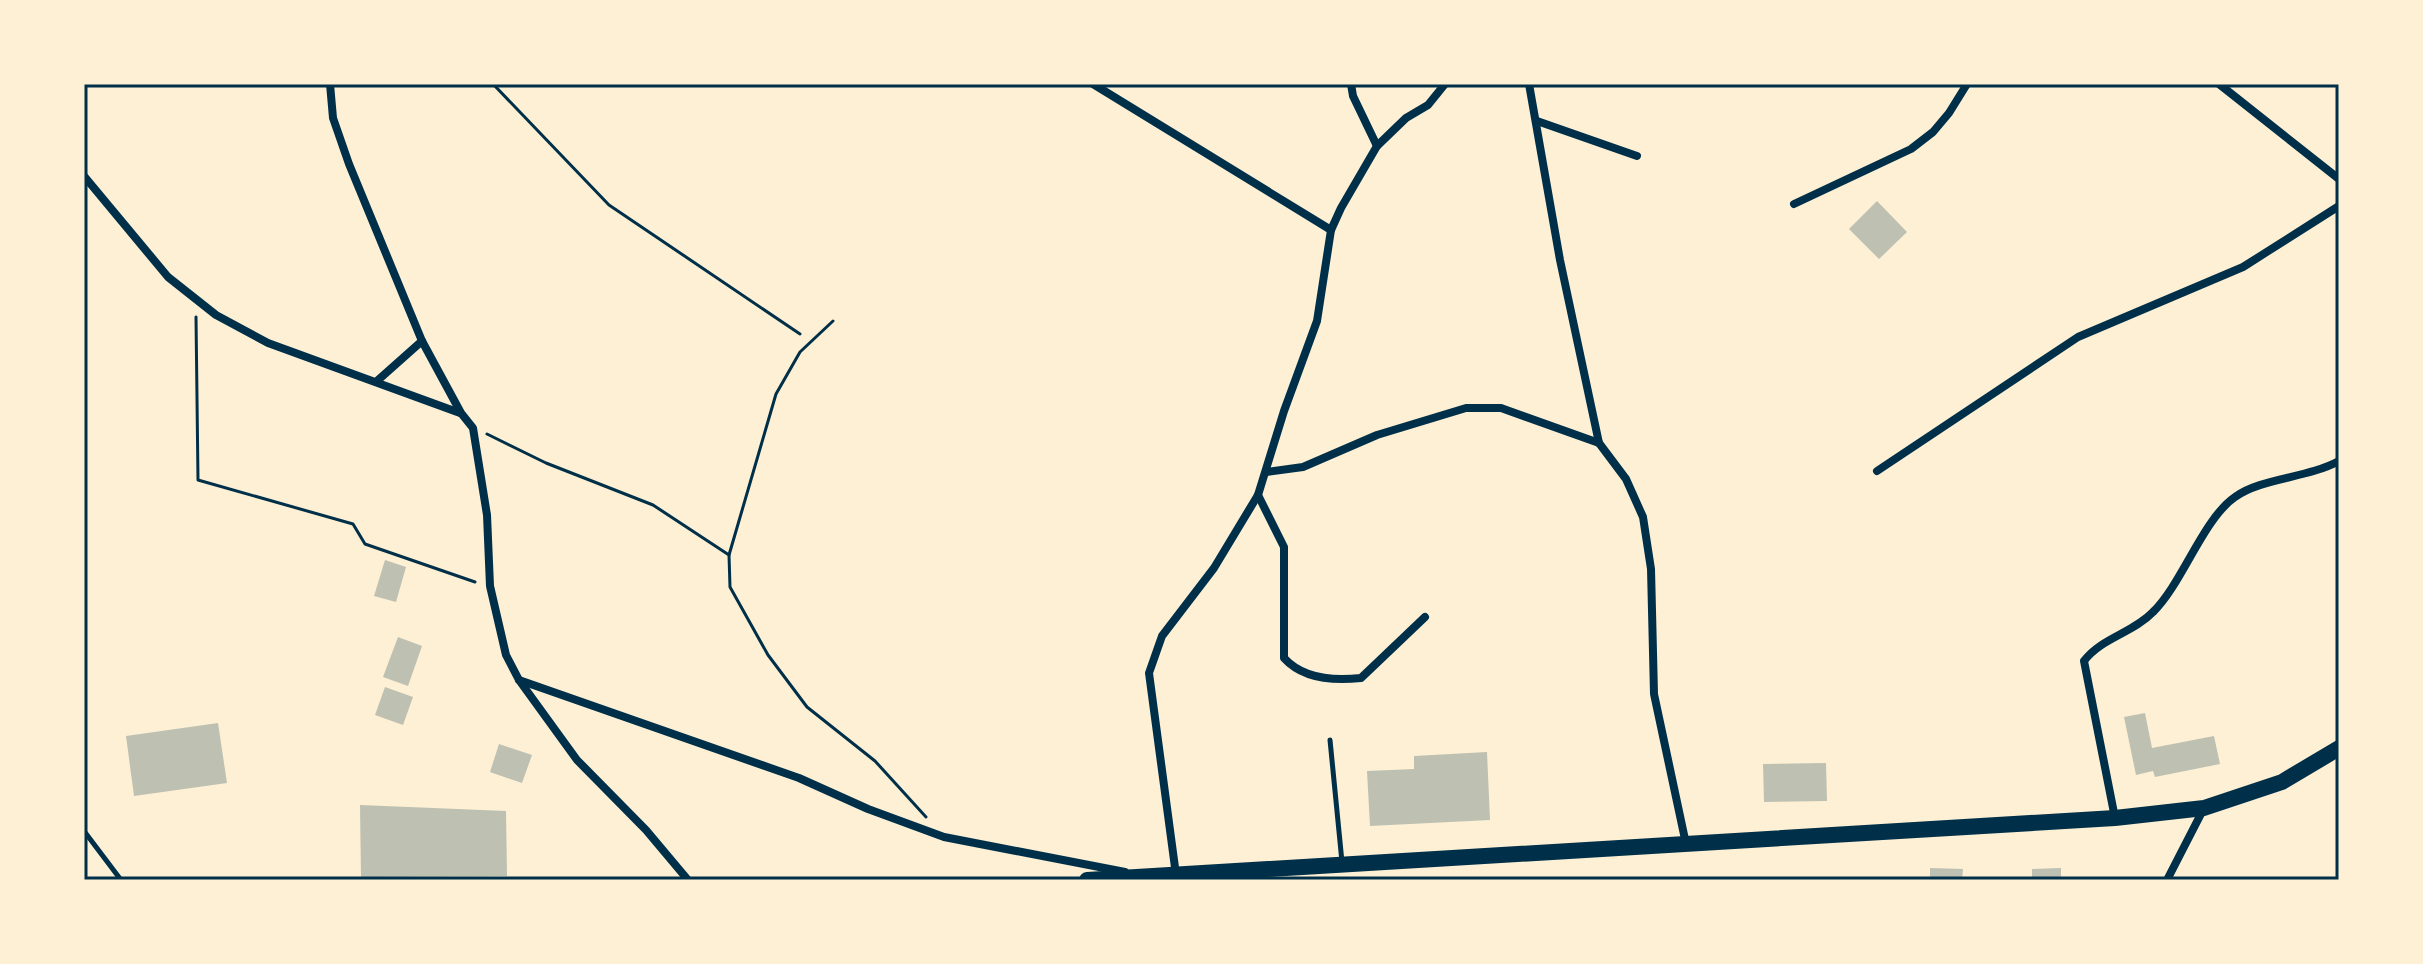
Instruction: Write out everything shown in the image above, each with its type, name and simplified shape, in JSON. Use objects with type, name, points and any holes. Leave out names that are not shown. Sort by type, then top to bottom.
[{"type":"main road","points":[[1087,880],[2115,818],[2204,808],[2282,782],[2339,748]]},
{"type":"street","points":[[330,84],[333,118],[345,153],[422,341],[461,413],[473,428],[487,515],[490,586],[506,655],[519,680],[577,760],[646,830],[688,880]]},
{"type":"street","points":[[1093,84],[1331,230]]},
{"type":"street","points":[[1351,84],[1353,96],[1377,146]]},
{"type":"street","points":[[1176,875],[1149,673],[1162,636],[1214,568],[1258,495],[1317,321],[1331,230],[1377,146],[1406,118],[1428,105],[1445,84]]},
{"type":"street","points":[[1529,84],[1560,260],[1599,443],[1626,479],[1643,517],[1651,569],[1654,694],[1686,844]]},
{"type":"street","points":[[1794,204],[1911,149],[1933,132],[1967,84]]},
{"type":"street","points":[[2219,84],[2339,179]]},
{"type":"street","points":[[1537,121],[1637,156]]},
{"type":"street","points":[[84,176],[168,277],[216,315],[268,343],[461,413]]},
{"type":"street","points":[[1877,471],[2078,337],[2243,267],[2339,206]]},
{"type":"street","points":[[377,381],[422,341]]},
{"type":"street","points":[[1266,472],[1303,467],[1377,435],[1466,408],[1501,408],[1599,443]]},
{"type":"street","points":[[2115,818],[2084,661],[2092,650],[2152,614],[2219,514],[2234,497],[2251,489],[2325,469],[2339,461]]},
{"type":"street","points":[[1258,495],[1284,547],[1284,658],[1295,670],[1312,676],[1361,678],[1425,617]]},
{"type":"street","points":[[519,680],[799,778],[868,809],[944,837],[1149,878]]},
{"type":"street","points":[[2167,880],[2204,808]]},
{"type":"lane","points":[[1330,740],[1342,865]]},
{"type":"lane","points":[[84,831],[121,880]]},
{"type":"path","points":[[493,84],[609,205],[800,334]]},
{"type":"path","points":[[196,310],[198,480],[353,524],[365,544],[483,584]]},
{"type":"path","points":[[833,321],[800,352],[776,394],[729,555],[730,587],[768,655],[807,707],[875,761],[944,837]]},
{"type":"path","points":[[473,428],[546,463],[653,505],[729,555]]},
{"type":"building","points":[[1877,201],[1907,232],[1879,259],[1849,229]]},
{"type":"building","points":[[385,560],[406,567],[396,602],[374,596]]},
{"type":"building","points":[[398,637],[422,646],[408,686],[383,677]]},
{"type":"building","points":[[385,687],[413,697],[403,725],[375,715]]},
{"type":"building","points":[[2145,713],[2152,748],[2214,736],[2220,764],[2155,777],[2153,771],[2136,775],[2124,717]]},
{"type":"building","points":[[218,723],[227,783],[134,796],[126,736]]},
{"type":"building","points":[[499,744],[532,755],[522,783],[490,772]]},
{"type":"building","points":[[1487,752],[1490,820],[1370,826],[1367,771],[1414,769],[1414,756]]},
{"type":"building","points":[[1826,763],[1827,801],[1764,802],[1763,764]]},
{"type":"building","points":[[360,805],[506,811],[507,876],[361,877]]},
{"type":"building","points":[[1930,868],[1963,869],[1962,880],[1930,880]]},
{"type":"building","points":[[2061,868],[2061,880],[2032,880],[2032,869]]}]
